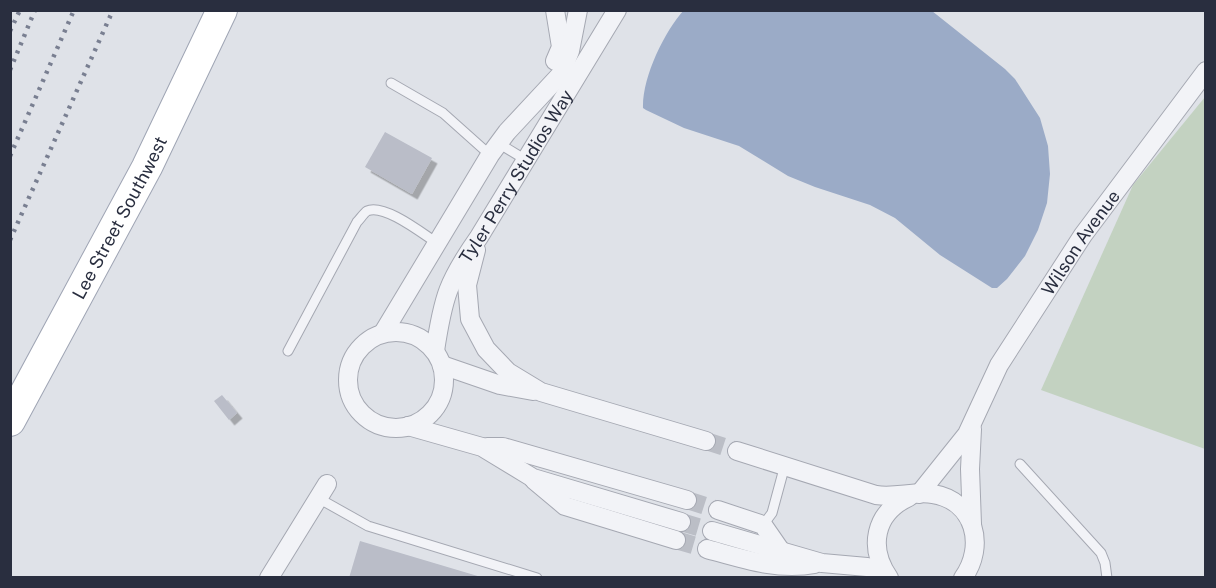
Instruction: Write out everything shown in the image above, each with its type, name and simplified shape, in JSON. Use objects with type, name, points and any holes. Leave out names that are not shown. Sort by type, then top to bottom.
[{"type":"main road","name":"Lee Street Southwest","points":[[10,421],[147,167],[222,10]]},
{"type":"street","points":[[536,102],[561,47],[555,10]]},
{"type":"street","name":"Tyler Perry Studios Way","points":[[383,333],[494,149],[561,74],[570,51],[578,10]]},
{"type":"street","name":"Tyler Perry Studios Way","points":[[439,358],[447,290],[455,271],[479,237],[617,10]]},
{"type":"street","name":"Wilson Avenue","points":[[972,424],[992,379],[1052,280],[1124,178],[1206,71]]},
{"type":"street","points":[[479,237],[467,285],[471,319],[486,349],[508,372],[541,392]]},
{"type":"street","points":[[408,426],[429,415],[438,403],[445,381],[439,358],[425,341],[412,334],[397,331],[383,333],[363,344],[354,356],[348,377],[349,392],[360,411],[371,421],[385,426],[408,426],[482,447],[533,478],[565,506],[676,540]]},
{"type":"street","points":[[439,358],[500,385],[541,392],[706,441]]},
{"type":"street","points":[[888,578],[877,556],[877,533],[886,513],[915,495],[953,454],[972,424]]},
{"type":"street","points":[[966,575],[976,547],[972,525],[970,469],[972,424]]},
{"type":"street","points":[[482,447],[502,447],[687,501]]},
{"type":"street","points":[[737,451],[876,495],[931,494],[951,500],[960,507],[972,525]]},
{"type":"street","points":[[533,478],[681,522]]},
{"type":"street","points":[[268,578],[322,491]]},
{"type":"street","points":[[718,510],[763,525],[782,551]]},
{"type":"street","points":[[712,531],[822,563]]},
{"type":"street","points":[[706,549],[760,564],[797,567],[822,563],[855,565],[888,578]]},
{"type":"lane","points":[[391,82],[443,113],[494,149],[526,160]]},
{"type":"lane","points":[[288,351],[357,222],[367,211],[379,210],[402,220],[437,243]]},
{"type":"lane","points":[[1020,464],[1101,553],[1107,578]]},
{"type":"lane","points":[[763,525],[772,513],[785,465]]},
{"type":"lane","points":[[322,491],[369,526],[537,578]]},
{"type":"green space","points":[[1205,97],[1205,449],[1041,390],[1133,185]]},
{"type":"water","points":[[684,10],[932,11],[1005,69],[1015,79],[1040,118],[1048,146],[1050,174],[1047,203],[1038,230],[1025,256],[1007,279],[997,288],[992,288],[940,255],[895,218],[870,205],[788,176],[739,146],[684,128],[643,108],[650,70],[669,30]]},
{"type":"building","points":[[385,132],[432,158],[412,194],[365,167]]},
{"type":"building","points":[[222,395],[237,413],[229,420],[214,401]]},
{"type":"building","points":[[360,541],[481,577],[481,578],[349,578]]},
{"type":"tunnel","points":[[706,441],[737,451]]},
{"type":"tunnel","points":[[687,500],[718,510]]},
{"type":"tunnel","points":[[681,522],[712,531]]},
{"type":"tunnel","points":[[676,540],[707,549]]},
{"type":"railway","points":[[10,31],[20,10]]},
{"type":"railway","points":[[10,70],[35,10]]},
{"type":"railway","points":[[10,156],[74,10]]},
{"type":"railway","points":[[10,240],[113,10]]}]
